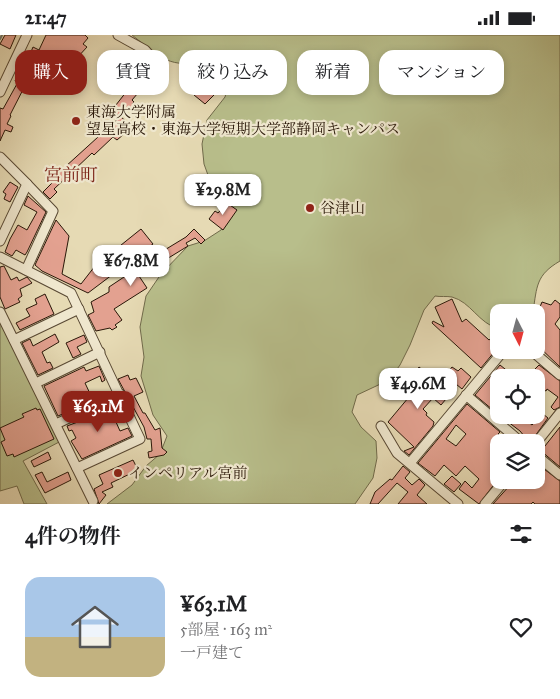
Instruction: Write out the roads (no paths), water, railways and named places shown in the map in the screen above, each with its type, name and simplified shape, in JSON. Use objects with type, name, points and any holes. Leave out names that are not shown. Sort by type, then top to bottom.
[{"type":"street","points":[[0,92],[27,35]]},
{"type":"street","points":[[118,35],[144,50]]},
{"type":"street","points":[[0,157],[53,211],[26,270]]},
{"type":"street","points":[[0,241],[27,184]]},
{"type":"street","points":[[0,257],[72,293],[140,439],[77,468]]},
{"type":"street","points":[[14,340],[79,309]]},
{"type":"street","points":[[0,312],[93,501]]},
{"type":"street","points":[[36,383],[100,351]]},
{"type":"street","points":[[410,463],[496,359]]},
{"type":"street","points":[[541,359],[560,375]]},
{"type":"street","points":[[56,424],[120,393]]},
{"type":"street","points":[[466,395],[512,434]]},
{"type":"street","points":[[543,434],[560,413]]},
{"type":"street","points":[[380,426],[397,453],[458,504]]},
{"type":"street","points":[[545,462],[560,475]]},
{"type":"street","points":[[485,504],[498,489]]},
{"type":"waterway","points":[[0,39],[2,35]]},
{"type":"place","name":"東海大学附属 望星高校・東海大学短期大学部静岡キャンパス","points":[[76,121]]},
{"type":"place","name":"谷津山","points":[[310,208]]},
{"type":"place","name":"インペリアル宮前","points":[[118,473]]},
{"type":"district","name":"宮前町","points":[[71,175]]}]
